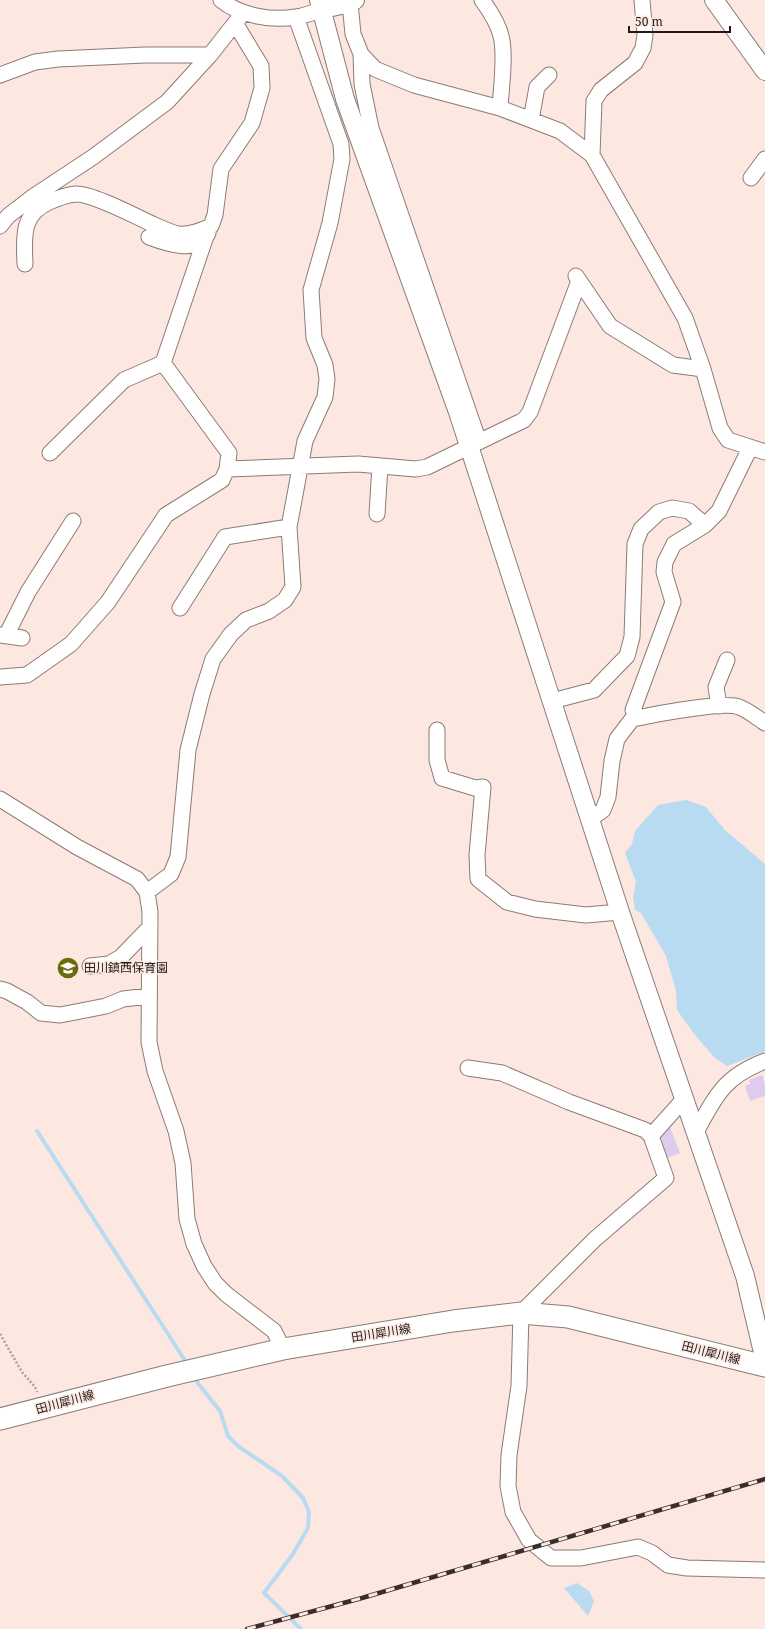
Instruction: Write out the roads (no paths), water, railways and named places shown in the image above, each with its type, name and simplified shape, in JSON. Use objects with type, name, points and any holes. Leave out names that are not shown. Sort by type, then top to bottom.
[{"type":"main road","name":"田川犀川線","points":[[0,1419],[167,1376],[283,1349],[453,1321],[521,1313],[568,1317],[765,1366]]},
{"type":"street","points":[[50,453],[124,380],[163,363],[215,215],[221,169],[252,123],[262,88],[261,66],[239,18],[221,0]]},
{"type":"street","points":[[482,0],[492,14],[501,37],[503,78],[500,108]]},
{"type":"street","points":[[592,155],[594,101],[601,90],[635,63],[643,48],[645,35],[642,0]]},
{"type":"street","points":[[714,0],[765,71]]},
{"type":"street","points":[[0,226],[8,216],[54,182],[93,157],[167,102],[210,55],[239,18],[296,17],[337,3]]},
{"type":"street","points":[[337,3],[353,34],[361,54],[362,84],[371,128],[474,445],[552,701],[620,912],[745,1276],[765,1361]]},
{"type":"street","points":[[337,3],[345,99],[474,445]]},
{"type":"street","points":[[147,892],[171,874],[178,857],[188,750],[202,694],[213,659],[231,634],[246,620],[269,611],[285,600],[293,587],[289,527],[305,441],[326,391],[327,379],[325,365],[314,338],[311,290],[330,223],[342,159],[341,144],[296,17]]},
{"type":"street","points":[[361,54],[375,69],[395,78],[500,108],[560,131],[592,155],[685,318],[703,368],[720,428],[728,440],[765,452]]},
{"type":"street","points":[[0,75],[35,62],[58,59],[145,55],[210,55]]},
{"type":"street","points":[[531,120],[537,87],[549,74]]},
{"type":"street","points":[[751,178],[765,159]]},
{"type":"street","points":[[54,182],[77,194],[111,204],[161,228],[178,234],[208,233]]},
{"type":"street","points":[[25,264],[24,240],[27,221],[39,206],[62,196],[77,194]]},
{"type":"street","points":[[148,237],[179,246],[194,244],[208,233]]},
{"type":"street","points":[[228,469],[300,465],[358,464],[416,469],[426,467],[524,420],[530,412],[577,278],[610,326],[672,365],[703,368]]},
{"type":"street","points":[[0,677],[27,675],[71,644],[108,602],[166,515],[222,480],[228,469],[228,453],[163,363]]},
{"type":"street","points":[[750,448],[719,511],[706,525],[674,544],[665,562],[664,572],[673,602],[633,710],[638,718],[668,712],[719,706],[738,706],[765,723]]},
{"type":"street","points":[[377,514],[380,466]]},
{"type":"street","points":[[552,701],[594,690],[627,656],[632,637],[635,544],[641,529],[658,512],[672,508],[689,511],[706,525]]},
{"type":"street","points":[[22,638],[3,636],[28,592],[73,521]]},
{"type":"street","points":[[180,608],[225,537],[289,527]]},
{"type":"street","points":[[719,706],[716,687],[728,660]]},
{"type":"street","points":[[590,819],[603,810],[608,798],[612,761],[617,739],[636,714]]},
{"type":"street","points":[[437,730],[437,760],[442,778],[475,788],[483,787],[477,855],[478,879],[507,902],[535,909],[586,915],[620,912]]},
{"type":"street","points":[[0,799],[77,847],[137,879],[147,892],[150,912],[149,1042],[155,1071],[176,1131],[183,1163],[187,1219],[194,1244],[204,1266],[215,1283],[226,1294],[274,1331],[283,1349]]},
{"type":"street","points":[[90,966],[109,964],[121,957],[150,927]]},
{"type":"street","points":[[0,989],[28,1002],[41,1013],[60,1016],[106,1006],[123,999],[149,996]]},
{"type":"street","points":[[696,1132],[711,1105],[729,1080],[750,1067],[764,1061]]},
{"type":"street","points":[[468,1068],[502,1073],[575,1104],[645,1130],[651,1136],[666,1178],[595,1239],[521,1313],[519,1386],[509,1455],[508,1486],[513,1512],[529,1540],[551,1558],[581,1558],[638,1547],[652,1553],[668,1565],[687,1568],[765,1570]]},
{"type":"street","points":[[651,1136],[684,1098]]},
{"type":"water","points":[[686,800],[706,807],[725,830],[765,864],[765,1051],[727,1066],[715,1058],[695,1035],[677,1010],[676,991],[666,956],[641,913],[635,910],[633,897],[636,882],[625,853],[632,844],[635,831],[658,805]]},
{"type":"water","points":[[577,1583],[589,1591],[594,1601],[588,1616],[564,1588]]},
{"type":"waterway","points":[[37,1131],[186,1362]]},
{"type":"waterway","points":[[197,1382],[220,1411],[228,1436],[238,1446],[282,1476],[303,1498],[309,1512],[308,1528],[293,1554],[264,1593],[301,1629]]},
{"type":"railway","points":[[247,1629],[362,1598],[765,1479]]},
{"type":"place","name":"田川鎮西保育園","points":[[68,968]]}]
